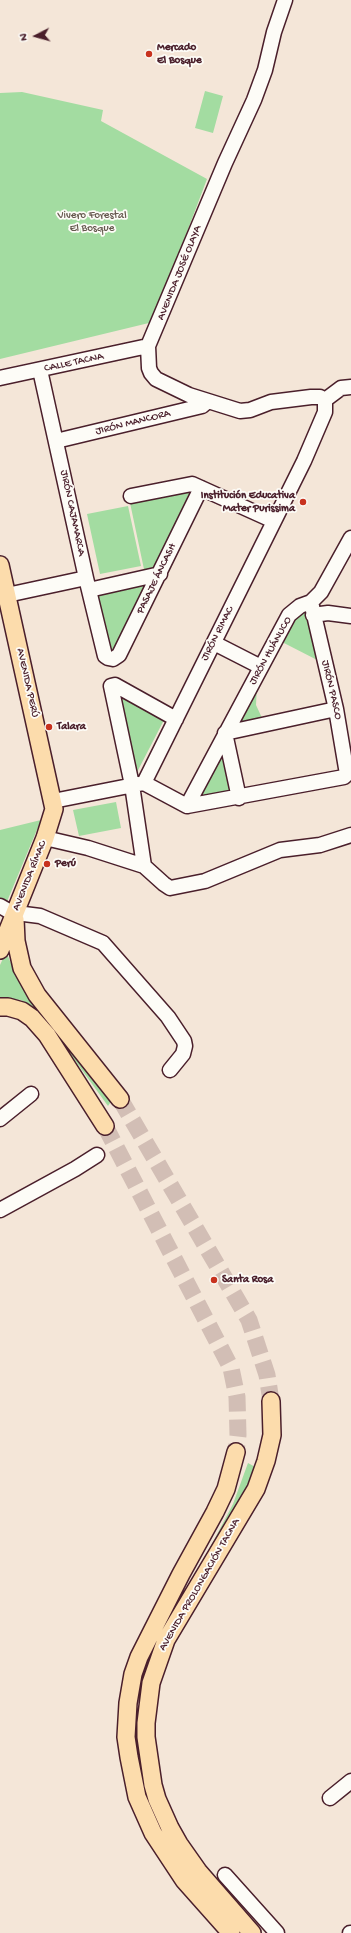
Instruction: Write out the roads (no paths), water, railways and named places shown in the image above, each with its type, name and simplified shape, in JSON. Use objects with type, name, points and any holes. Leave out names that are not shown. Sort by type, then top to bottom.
[{"type":"main road","name":"AVENIDA PERÚ","points":[[0,565],[53,801]]},
{"type":"main road","name":"AVENIDA RÍMAC","points":[[0,950],[7,910],[45,838],[53,815],[53,801]]},
{"type":"main road","points":[[7,910],[22,968],[30,983],[43,1004],[120,1099]]},
{"type":"main road","points":[[0,1007],[8,1007],[22,1011],[32,1018],[47,1035],[104,1126]]},
{"type":"main road","name":"AVENIDA PROLONGACIÓN TACNA","points":[[252,1933],[198,1871],[170,1828],[157,1799],[153,1785],[146,1743],[146,1722],[151,1683],[166,1640],[256,1489],[266,1461],[272,1435],[271,1402]]},
{"type":"main road","name":"AVENIDA PROLONGACIÓN TACNA","points":[[231,1933],[184,1880],[153,1833],[137,1797],[128,1757],[126,1737],[128,1703],[133,1674],[139,1657],[181,1574],[216,1512],[226,1489],[236,1452]]},
{"type":"street","name":"AVENIDA JOSÉ OLAYA","points":[[285,0],[274,32],[265,70],[254,100],[225,163],[148,346],[149,368],[153,377],[188,395],[246,411],[276,402],[317,397],[325,400]]},
{"type":"street","name":"CALLE TACNA","points":[[0,378],[148,346]]},
{"type":"street","name":"JIRÓN CAJAMARCA","points":[[40,370],[105,656]]},
{"type":"street","points":[[325,400],[341,388],[351,387]]},
{"type":"street","name":"JIRÓN RIMAC","points":[[138,784],[176,719],[274,521],[325,412],[325,400]]},
{"type":"street","name":"JIRÓN MANCORA","points":[[56,441],[202,406],[208,401]]},
{"type":"street","points":[[131,496],[192,484],[274,521]]},
{"type":"street","name":"PASAJE ÁNCASH","points":[[105,656],[112,659],[119,655],[201,488]]},
{"type":"street","name":"JIRÓN HUÁNUCO","points":[[187,806],[289,615],[300,606],[312,609],[351,538]]},
{"type":"street","points":[[7,595],[160,574]]},
{"type":"street","points":[[312,609],[351,616]]},
{"type":"street","name":"JIRÓN PASCO","points":[[239,798],[344,777],[347,774],[336,709],[312,609]]},
{"type":"street","points":[[214,643],[261,666]]},
{"type":"street","points":[[144,866],[138,784],[111,686],[115,685],[176,719]]},
{"type":"street","points":[[53,801],[138,784],[187,806],[239,798],[225,733],[336,709]]},
{"type":"street","points":[[45,838],[88,848],[144,866],[170,888],[182,887],[204,881],[280,850],[320,845],[351,835]]},
{"type":"street","points":[[7,910],[40,916],[103,943],[168,1017],[184,1041],[185,1046],[183,1054],[170,1070]]},
{"type":"street","points":[[0,1119],[31,1094]]},
{"type":"street","points":[[0,1210],[75,1169],[97,1155]]},
{"type":"street","points":[[330,1798],[351,1781]]},
{"type":"street","points":[[225,1875],[277,1933]]},
{"type":"tunnel","points":[[120,1099],[249,1320],[267,1375],[271,1401]]},
{"type":"tunnel","points":[[105,1126],[231,1368],[237,1397],[238,1435],[236,1452]]},
{"type":"place","name":"Mercado El Bosque","points":[[149,54]]},
{"type":"place","name":"Institución Educativa Mater Purissima","points":[[303,502]]},
{"type":"place","name":"Talara","points":[[49,727]]},
{"type":"place","name":"Perú","points":[[47,864]]},
{"type":"place","name":"Santa Rosa","points":[[214,1280]]},
{"type":"park label","name":"Vivero Forestal El Bosque","points":[[92,222]]}]
